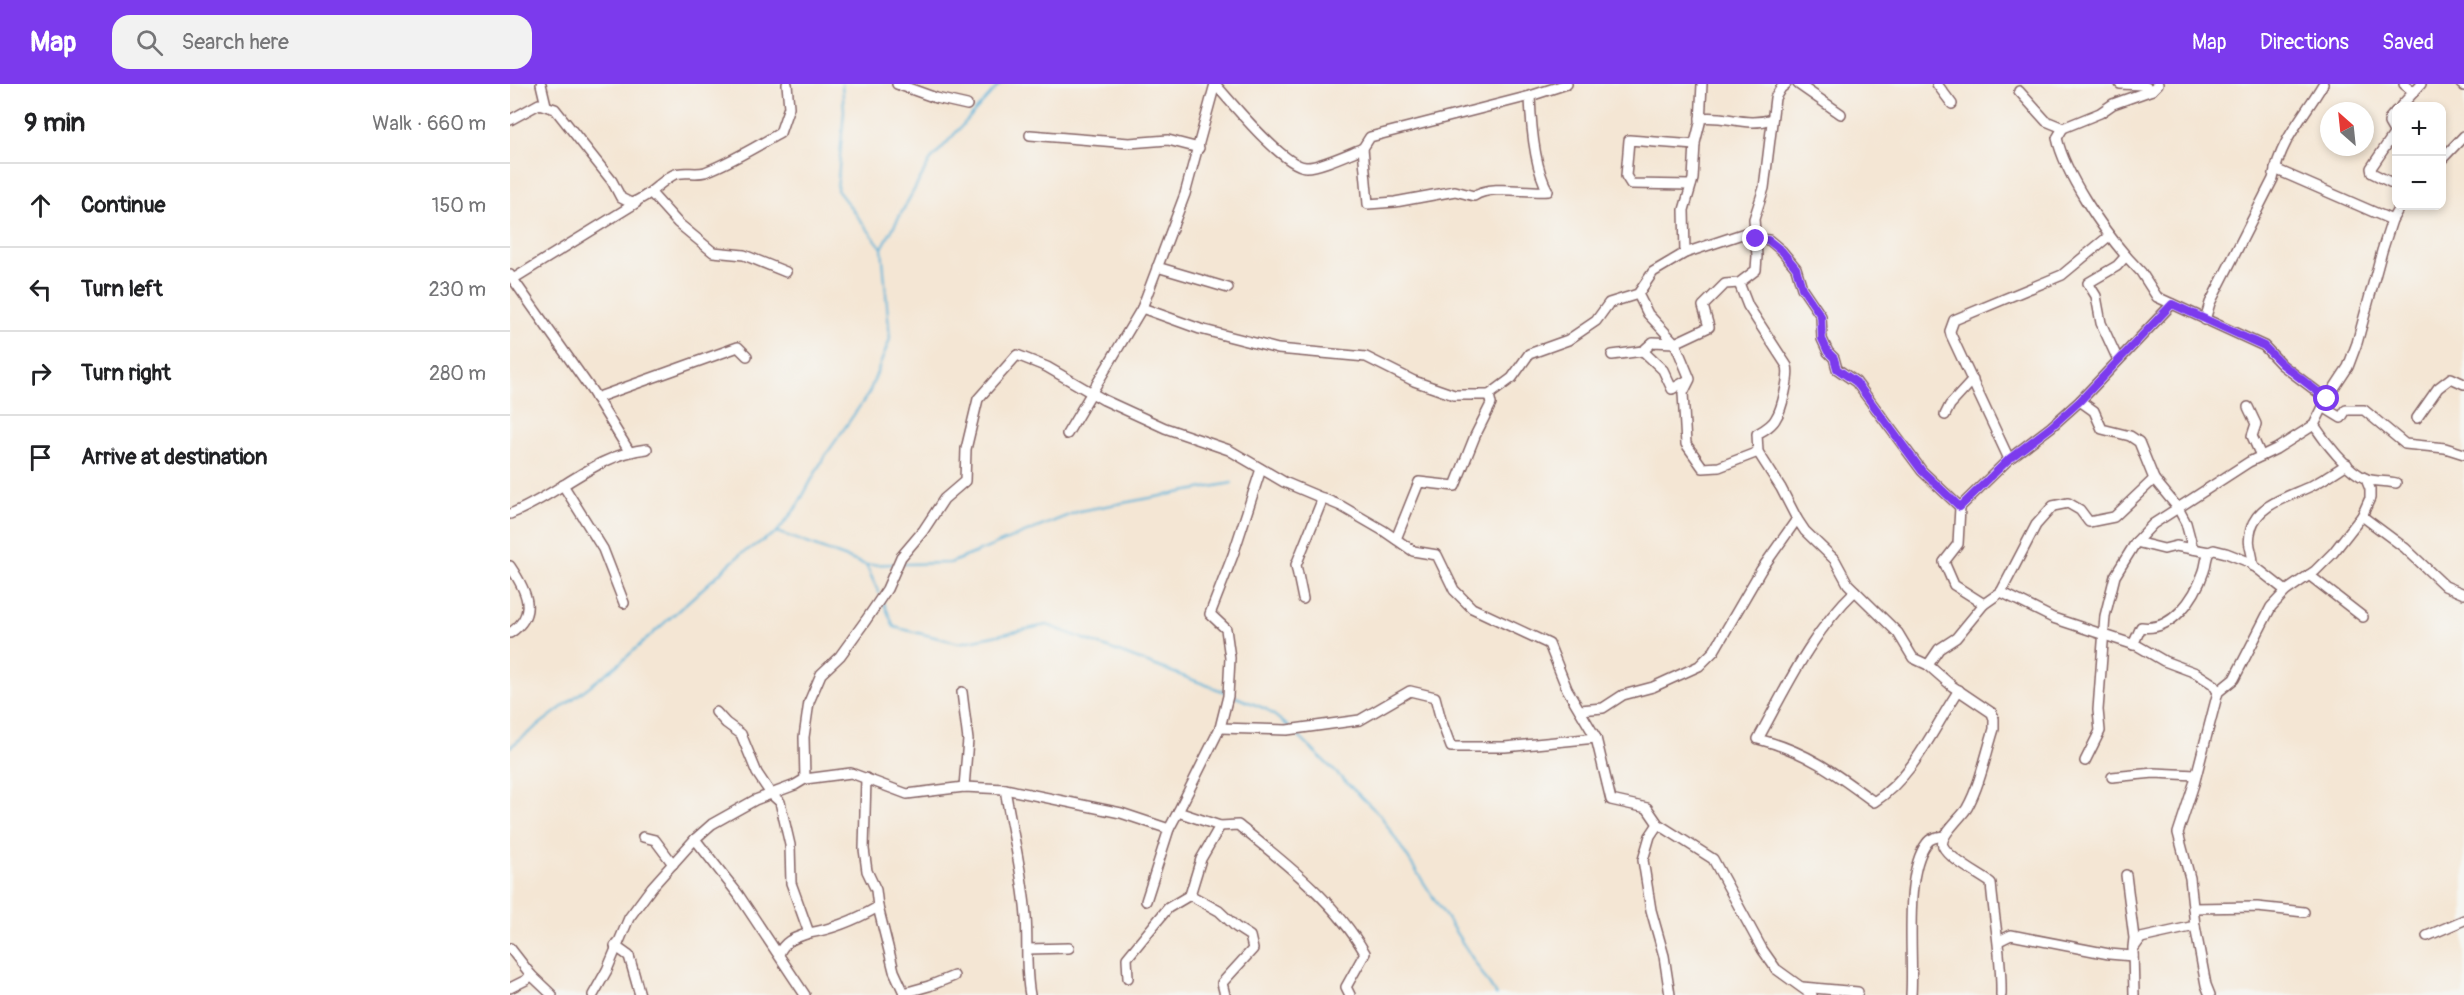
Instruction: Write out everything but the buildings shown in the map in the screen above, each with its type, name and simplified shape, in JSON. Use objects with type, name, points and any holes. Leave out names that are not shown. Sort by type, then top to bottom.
[{"type":"street","points":[[541,84],[546,105]]},
{"type":"street","points":[[629,451],[596,398],[511,277],[651,194],[655,187],[675,173],[702,173],[780,133],[789,107],[787,84]]},
{"type":"street","points":[[897,84],[936,98],[967,105]]},
{"type":"street","points":[[1067,434],[1142,308],[1185,194],[1215,84],[1249,123],[1294,165],[1308,168],[1363,148],[1370,137],[1530,96],[1567,84]]},
{"type":"street","points":[[1685,253],[1684,210],[1691,185],[1702,84]]},
{"type":"street","points":[[1612,355],[1643,351],[1653,342],[1676,343],[1709,327],[1703,306],[1725,284],[1739,284],[1756,270],[1754,219],[1764,188],[1775,98],[1786,84]]},
{"type":"street","points":[[1798,84],[1840,114]]},
{"type":"street","points":[[1937,84],[1952,104]]},
{"type":"street","points":[[2120,84],[2155,87]]},
{"type":"street","points":[[2205,320],[2210,303],[2273,179],[2277,158],[2323,84]]},
{"type":"street","points":[[2404,84],[2414,92]]},
{"type":"street","points":[[2404,102],[2421,84]]},
{"type":"street","points":[[2155,87],[2063,128],[2057,138],[2060,153],[2067,168],[2109,236],[2141,273],[2157,297],[2264,346],[2341,418],[2346,410],[2364,410],[2405,444],[2452,449],[2464,454]]},
{"type":"street","points":[[2019,91],[2046,121],[2063,128]]},
{"type":"street","points":[[1363,148],[1368,204],[1395,202],[1455,191],[1474,196],[1484,190],[1531,193],[1548,191],[1544,184],[1530,122],[1530,96]]},
{"type":"street","points":[[510,119],[538,104],[555,109],[612,181],[621,198],[631,203],[638,201]]},
{"type":"street","points":[[1700,118],[1712,116],[1748,123],[1772,119]]},
{"type":"street","points":[[1030,135],[1129,143],[1168,140],[1199,148]]},
{"type":"street","points":[[2445,156],[2464,136]]},
{"type":"street","points":[[2392,138],[2371,168],[2372,173],[2392,183]]},
{"type":"street","points":[[1691,185],[1630,184],[1626,176],[1629,140],[1695,146]]},
{"type":"street","points":[[2275,169],[2392,220]]},
{"type":"street","points":[[651,194],[678,223],[713,252],[744,255],[786,272]]},
{"type":"street","points":[[2085,761],[2100,731],[2098,710],[2105,616],[2115,576],[2136,542],[2153,524],[2314,425],[2348,367],[2363,328],[2392,220],[2398,210]]},
{"type":"street","points":[[1142,308],[1200,329],[1278,349],[1366,357],[1414,381],[1454,395],[1489,395],[1512,378],[1529,354],[1568,340],[1596,321],[1609,303],[1638,294],[1653,272],[1685,253],[1755,235],[1768,240],[1782,251],[1796,268],[1802,288],[1821,316],[1822,339],[1828,352],[1834,358],[1837,369],[1856,382],[1922,471],[1960,507]]},
{"type":"street","points":[[2009,459],[1951,335],[1954,320],[2062,275],[2109,236]]},
{"type":"street","points":[[2118,360],[2101,323],[2096,296],[2088,283],[2117,266],[2126,256]]},
{"type":"street","points":[[1158,267],[1228,288]]},
{"type":"street","points":[[1739,284],[1748,306],[1787,366],[1788,371],[1775,421],[1757,434],[1758,452],[1797,519],[1805,531],[1835,560],[1848,584],[1898,633],[1913,658],[1928,665],[1992,713],[1994,719],[1994,729],[1969,804],[1956,823],[1943,836],[1927,842],[1918,860],[1914,883],[1911,995]]},
{"type":"street","points":[[1638,294],[1648,314],[1676,343],[1690,379],[1683,393],[1686,444],[1703,468],[1719,467],[1758,452]]},
{"type":"street","points":[[1984,604],[1954,585],[1944,562],[1958,544],[1960,507],[2009,459],[2080,401],[2172,304]]},
{"type":"street","points":[[596,398],[738,347],[747,356]]},
{"type":"street","points":[[1643,351],[1663,370],[1672,389],[1690,379]]},
{"type":"street","points":[[805,779],[804,736],[809,702],[821,674],[840,656],[874,608],[887,589],[901,557],[923,531],[944,499],[965,481],[966,449],[978,399],[1017,355],[1047,367],[1104,400],[1165,428],[1229,450],[1284,482],[1323,498],[1413,551],[1437,555],[1454,590],[1472,609],[1549,644],[1567,689],[1596,738],[1611,800],[1647,808],[1658,824],[1713,859],[1762,949],[1776,969],[1812,995]]},
{"type":"street","points":[[2416,418],[2438,388],[2451,378],[2464,384]]},
{"type":"street","points":[[1945,414],[1950,405],[1973,381]]},
{"type":"street","points":[[1396,539],[1419,482],[1455,486],[1491,404],[1489,395]]},
{"type":"street","points":[[2080,401],[2094,411],[2102,429],[2130,436],[2139,442],[2154,479],[2178,508],[2186,523],[2193,549]]},
{"type":"street","points":[[2248,407],[2256,424],[2252,436],[2261,456]]},
{"type":"street","points":[[2210,995],[2206,985],[2190,878],[2178,833],[2218,692],[2234,679],[2271,607],[2286,591],[2333,553],[2362,516],[2370,498],[2370,489],[2366,479],[2324,441],[2314,425]]},
{"type":"street","points":[[510,514],[532,504],[590,468],[629,451],[647,449]]},
{"type":"street","points":[[2253,566],[2254,559],[2248,546],[2253,523],[2258,516],[2281,500],[2313,485],[2347,464]]},
{"type":"street","points":[[1146,901],[1169,829],[1220,728],[1228,693],[1230,658],[1226,629],[1210,614],[1233,555],[1261,469]]},
{"type":"street","points":[[1928,665],[1939,649],[1956,638],[1984,604],[2001,592],[2036,525],[2053,507],[2068,503],[2079,510],[2089,522],[2114,518],[2154,479]]},
{"type":"street","points":[[2366,479],[2396,483]]},
{"type":"street","points":[[563,485],[603,549],[624,603]]},
{"type":"street","points":[[1303,599],[1296,565],[1323,498]]},
{"type":"street","points":[[2362,516],[2405,548],[2445,586],[2464,594]]},
{"type":"street","points":[[1580,710],[1603,708],[1623,695],[1653,687],[1699,666],[1714,651],[1761,570],[1797,519]]},
{"type":"street","points":[[2136,542],[2164,549],[2176,546],[2226,553],[2244,559],[2286,591]]},
{"type":"street","points":[[2133,645],[2141,627],[2152,629],[2163,625],[2190,602],[2204,571],[2209,552]]},
{"type":"street","points":[[510,566],[519,579],[529,610],[526,618],[510,633]]},
{"type":"street","points":[[2308,575],[2363,618]]},
{"type":"street","points":[[1855,591],[1830,619],[1787,682],[1758,739],[1785,746],[1803,754],[1835,773],[1874,802],[1891,791],[1927,745],[1937,723],[1959,690]]},
{"type":"street","points":[[2001,592],[2072,626],[2089,629],[2133,645],[2196,673],[2213,684],[2218,692]]},
{"type":"street","points":[[1220,728],[1291,729],[1360,720],[1410,691],[1435,697],[1451,747],[1505,747],[1596,738]]},
{"type":"street","points":[[962,692],[968,740],[964,787]]},
{"type":"street","points":[[716,712],[741,734],[758,773],[771,794],[780,802],[790,845],[790,883],[808,933]]},
{"type":"street","points":[[593,995],[634,910],[695,839],[711,824],[755,800],[805,779],[851,773],[907,794],[964,787],[1005,789],[1122,813],[1169,829]]},
{"type":"street","points":[[2112,777],[2154,773],[2196,775]]},
{"type":"street","points":[[866,778],[864,849],[867,871],[876,890],[894,971],[904,994],[954,976]]},
{"type":"street","points":[[1005,789],[1020,862],[1028,949],[1027,980],[1030,995]]},
{"type":"street","points":[[1178,812],[1220,826],[1238,825],[1282,860],[1351,928],[1365,953],[1348,991],[1338,995]]},
{"type":"street","points":[[1658,824],[1650,836],[1643,860],[1651,910],[1664,956],[1670,995]]},
{"type":"street","points":[[1128,978],[1127,958],[1168,908],[1190,895],[1201,859],[1220,826]]},
{"type":"street","points":[[1943,836],[1943,847],[1951,855],[1991,883],[1993,913],[1999,941],[2001,995]]},
{"type":"street","points":[[643,837],[655,840],[674,864]]},
{"type":"street","points":[[695,839],[738,894],[805,995]]},
{"type":"street","points":[[2126,875],[2134,939],[2134,995]]},
{"type":"street","points":[[1190,895],[1219,911],[1250,936],[1253,949],[1222,983],[1226,995]]},
{"type":"street","points":[[779,954],[783,945],[789,941],[808,933],[834,928],[857,920],[878,907]]},
{"type":"street","points":[[2193,908],[2257,907],[2304,912]]},
{"type":"street","points":[[2427,936],[2464,920]]},
{"type":"street","points":[[2133,953],[2141,938],[2196,926]]},
{"type":"street","points":[[1999,941],[2011,935],[2109,954],[2133,953]]},
{"type":"street","points":[[615,946],[629,956],[640,995]]},
{"type":"street","points":[[510,948],[531,975],[552,995]]},
{"type":"street","points":[[1028,949],[1069,948]]},
{"type":"street","points":[[510,988],[531,975]]},
{"type":"street","points":[[1802,987],[1857,994]]},
{"type":"waterway","points":[[842,84],[844,111],[837,190],[882,248]]},
{"type":"waterway","points":[[777,532],[796,508],[823,459],[869,393],[890,339],[882,248],[930,161],[1000,84]]},
{"type":"waterway","points":[[903,564],[950,563],[1079,511],[1232,483]]},
{"type":"waterway","points":[[510,747],[621,662],[741,554],[777,532],[866,565],[894,564]]},
{"type":"waterway","points":[[866,565],[879,593]]},
{"type":"waterway","points":[[883,601],[894,627],[959,643],[1047,625],[1225,692]]},
{"type":"waterway","points":[[1231,695],[1266,709],[1288,726]]},
{"type":"waterway","points":[[1294,732],[1381,816],[1496,995]]},
{"type":"route","points":[[1756,239],[1768,240],[1782,251],[1796,268],[1802,288],[1821,316],[1822,339],[1828,352],[1834,358],[1837,369],[1856,382],[1922,471],[1960,507],[2028,442],[2051,427],[2080,401],[2134,341],[2172,304],[2264,346],[2282,364],[2327,399]]}]
